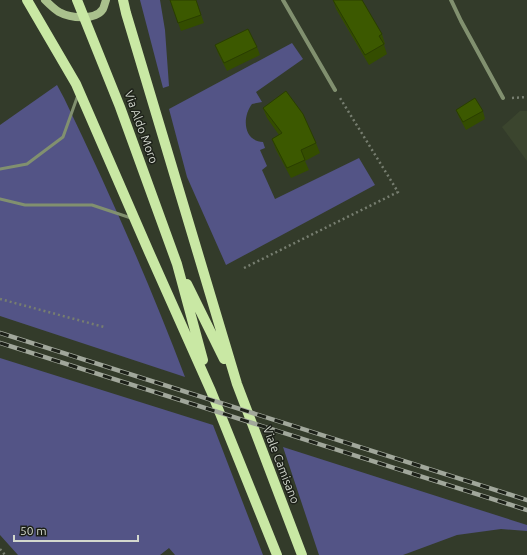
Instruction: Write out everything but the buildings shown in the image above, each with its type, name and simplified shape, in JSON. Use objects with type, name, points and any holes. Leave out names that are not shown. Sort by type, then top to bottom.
[{"type":"main road","points":[[26,0],[53,43],[79,91],[134,219],[212,391],[275,551]]},
{"type":"main road","points":[[45,0],[60,13],[71,17],[89,17],[98,13],[103,9],[106,0]]},
{"type":"main road","name":"Via Aldo Moro","points":[[77,0],[120,107],[177,264],[212,391]]},
{"type":"main road","points":[[124,0],[126,13],[237,384]]},
{"type":"main road","name":"Via Aldo Moro","points":[[177,264],[237,384]]},
{"type":"main road","name":"Viale Camisano","points":[[237,384],[300,550]]},
{"type":"street","points":[[283,0],[335,90]]},
{"type":"street","points":[[451,0],[503,98]]},
{"type":"lane","points":[[0,169],[27,164],[63,137],[79,91]]},
{"type":"lane","points":[[0,199],[24,205],[92,205],[134,219]]},
{"type":"path","points":[[244,268],[398,192],[335,90]]},
{"type":"path","points":[[503,98],[527,97]]},
{"type":"path","points":[[0,299],[104,327]]},
{"type":"path","points":[[0,549],[5,555]]},
{"type":"shaded area","points":[[140,0],[160,0],[165,30],[169,86],[163,88]]},
{"type":"shaded area","points":[[292,43],[303,59],[256,92],[262,102],[252,104],[246,121],[246,128],[251,137],[256,141],[263,142],[265,148],[260,150],[267,166],[262,170],[275,199],[359,158],[375,185],[226,265],[187,177],[169,109]]},
{"type":"shaded area","points":[[57,85],[128,236],[185,377],[0,316],[0,125]]},
{"type":"shaded area","points":[[520,111],[527,111],[527,161],[502,127]]},
{"type":"shaded area","points":[[0,358],[213,425],[263,555],[175,555],[169,548],[160,555],[18,555],[0,535]]},
{"type":"shaded area","points":[[283,447],[527,525],[527,531],[501,529],[457,535],[403,555],[319,555]]},
{"type":"railway","points":[[0,333],[527,500]]},
{"type":"railway","points":[[0,343],[527,510]]}]
